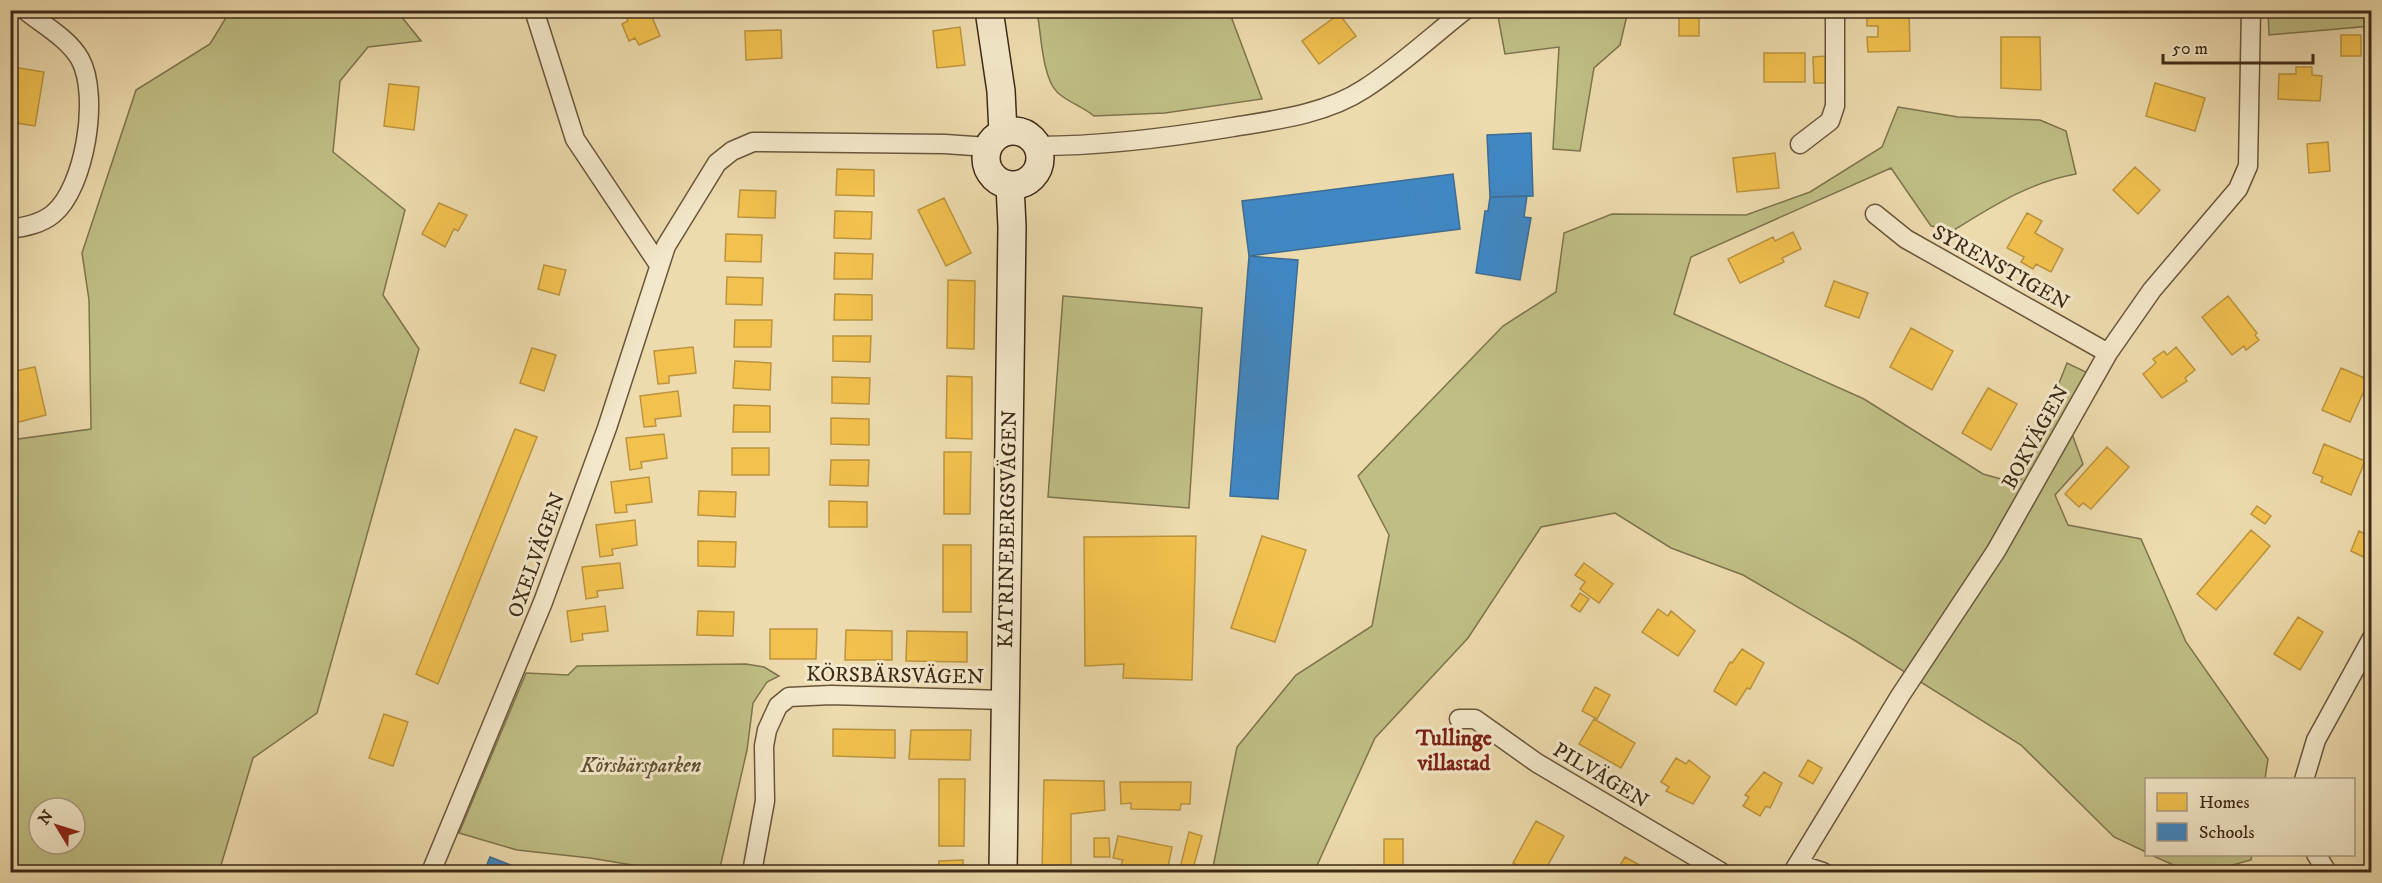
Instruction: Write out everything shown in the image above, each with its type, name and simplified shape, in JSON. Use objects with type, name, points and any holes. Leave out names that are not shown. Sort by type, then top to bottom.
[{"type":"street","points":[[10,229],[39,223],[63,205],[80,169],[87,122],[87,91],[79,58],[68,44],[25,10]]},
{"type":"street","points":[[534,10],[575,139],[659,265]]},
{"type":"street","points":[[989,10],[1001,91],[996,140],[986,160],[991,175],[1010,185],[1025,182],[1035,173],[1040,161],[1037,146],[1022,133],[996,140]]},
{"type":"street","points":[[1037,146],[1082,146],[1174,137],[1283,119],[1326,106],[1363,90],[1465,10]]},
{"type":"street","points":[[1800,144],[1830,121],[1835,106],[1835,10]]},
{"type":"street","name":"BOKVÄGEN","points":[[1796,868],[1900,696],[1996,551],[2108,353],[2146,298],[2238,189],[2248,165],[2251,10]]},
{"type":"street","name":"OXELVÄGEN","points":[[430,873],[543,602],[606,428],[666,246],[717,163],[732,151],[753,142],[945,144],[996,140]]},
{"type":"street","name":"KATRINEBERGSVÄGEN","points":[[1003,873],[1012,227],[1010,185]]},
{"type":"street","name":"SYRENSTIGEN","points":[[1875,214],[1905,239],[2108,353]]},
{"type":"street","points":[[2305,778],[2316,740],[2372,638]]},
{"type":"street","name":"KÖRSBÄRSVÄGEN","points":[[752,873],[765,801],[764,746],[767,729],[778,706],[789,697],[831,695],[1004,699]]},
{"type":"street","name":"PILVÄGEN","points":[[1459,719],[1475,718],[1537,763],[1720,873]]},
{"type":"street","points":[[2317,856],[2327,873]]},
{"type":"street","points":[[1796,868],[1823,873]]},
{"type":"green space","points":[[230,11],[397,11],[421,41],[368,47],[340,81],[333,152],[405,210],[383,295],[419,349],[317,713],[253,758],[219,872],[11,872],[11,440],[91,429],[89,300],[82,253],[136,90],[210,44]]},
{"type":"green space","points":[[1037,11],[1229,11],[1262,99],[1165,113],[1094,116],[1062,96],[1053,86],[1045,66]]},
{"type":"green space","points":[[1497,11],[1628,11],[1620,45],[1594,68],[1580,151],[1553,149],[1559,47],[1505,54]]},
{"type":"green space","points":[[2268,11],[2371,11],[2371,26],[2269,35]]},
{"type":"green space","points":[[1898,107],[1958,117],[2040,120],[2066,131],[2076,174],[2027,189],[1954,230],[1931,226],[1891,168],[1691,257],[1674,314],[1864,399],[1983,474],[2019,484],[2067,363],[2090,374],[2067,420],[2083,464],[2055,495],[2068,525],[2141,539],[2186,642],[2268,759],[2265,778],[2145,778],[2145,852],[2114,837],[2021,745],[1854,640],[1743,575],[1671,548],[1615,513],[1541,527],[1468,638],[1375,738],[1314,872],[1212,872],[1237,747],[1296,675],[1372,626],[1389,535],[1358,476],[1503,326],[1556,292],[1564,233],[1612,214],[1746,215],[1810,192],[1882,147]]},
{"type":"green space","points":[[1063,296],[1202,308],[1189,508],[1048,497]]},
{"type":"green space","name":"Körsbärsparken","points":[[746,664],[764,667],[779,676],[767,682],[753,703],[747,750],[719,872],[675,872],[590,858],[517,850],[459,833],[526,673],[568,675],[577,666]]},
{"type":"green space","points":[[2153,856],[2252,856],[2251,860],[2207,872],[2189,872]]},
{"type":"building: Homes","points":[[630,10],[649,10],[660,36],[639,45],[635,38],[629,41],[622,24],[628,21],[624,13]]},
{"type":"building: Homes","points":[[1679,10],[1699,10],[1699,36],[1679,36]]},
{"type":"building: Homes","points":[[1867,10],[1909,10],[1910,51],[1868,52],[1867,37],[1878,37],[1878,26],[1867,26]]},
{"type":"building: Homes","points":[[1339,14],[1356,36],[1319,64],[1302,41]]},
{"type":"building: Homes","points":[[960,27],[965,65],[937,68],[933,31]]},
{"type":"building: Homes","points":[[781,30],[782,58],[746,60],[745,31]]},
{"type":"building: Homes","points":[[2341,35],[2361,35],[2361,56],[2341,56]]},
{"type":"building: Homes","points":[[2001,37],[2040,37],[2041,90],[2001,88]]},
{"type":"building: Homes","points":[[1764,53],[1805,53],[1805,82],[1764,82]]},
{"type":"building: Homes","points":[[1827,56],[1828,83],[1814,83],[1813,57]]},
{"type":"building: Homes","points":[[13,67],[44,72],[35,126],[10,122],[10,76]]},
{"type":"building: Homes","points":[[2296,67],[2312,67],[2312,75],[2322,76],[2320,101],[2278,99],[2279,74],[2296,74]]},
{"type":"building: Homes","points":[[2155,83],[2205,98],[2195,131],[2146,116]]},
{"type":"building: Homes","points":[[389,84],[419,87],[414,130],[384,126]]},
{"type":"building: Homes","points":[[2328,142],[2330,171],[2309,173],[2307,144]]},
{"type":"building: Homes","points":[[1775,153],[1779,188],[1737,192],[1733,158]]},
{"type":"building: Homes","points":[[2135,167],[2160,190],[2138,214],[2113,190]]},
{"type":"building: Homes","points":[[837,169],[874,170],[874,196],[836,195]]},
{"type":"building: Homes","points":[[740,190],[776,191],[775,218],[738,217]]},
{"type":"building: Homes","points":[[944,198],[971,253],[946,266],[918,210]]},
{"type":"building: Homes","points":[[439,203],[467,215],[458,231],[454,229],[445,247],[422,234]]},
{"type":"building: Homes","points":[[835,211],[872,212],[871,239],[834,238]]},
{"type":"building: Homes","points":[[2027,213],[2042,221],[2035,233],[2063,249],[2051,272],[2036,264],[2033,269],[2021,262],[2024,257],[2007,248]]},
{"type":"building: Homes","points":[[1793,232],[1801,249],[1782,258],[1784,262],[1740,283],[1728,259],[1773,237],[1775,241]]},
{"type":"building: Homes","points":[[726,234],[762,235],[761,262],[725,261]]},
{"type":"building: Homes","points":[[835,253],[873,254],[872,279],[834,279]]},
{"type":"building: Homes","points":[[544,265],[566,270],[559,295],[538,289]]},
{"type":"building: Homes","points":[[727,277],[763,278],[762,305],[726,304]]},
{"type":"building: Homes","points":[[948,280],[975,281],[974,349],[947,348]]},
{"type":"building: Homes","points":[[1834,281],[1868,293],[1859,318],[1825,306]]},
{"type":"building: Homes","points":[[835,294],[872,295],[872,320],[834,320]]},
{"type":"building: Homes","points":[[2228,296],[2257,333],[2255,335],[2259,340],[2246,350],[2244,346],[2232,355],[2202,317]]},
{"type":"building: Homes","points":[[735,320],[772,320],[771,347],[734,347]]},
{"type":"building: Homes","points":[[1911,328],[1953,351],[1932,390],[1890,367]]},
{"type":"building: Homes","points":[[833,336],[871,336],[870,362],[833,361]]},
{"type":"building: Homes","points":[[693,347],[696,373],[669,376],[669,383],[658,384],[654,351]]},
{"type":"building: Homes","points":[[2176,347],[2195,370],[2185,378],[2187,381],[2162,398],[2143,374],[2156,363],[2153,359],[2164,351],[2167,355]]},
{"type":"building: Homes","points":[[532,348],[556,355],[544,391],[520,383]]},
{"type":"building: Homes","points":[[735,361],[771,363],[770,390],[733,388]]},
{"type":"building: Homes","points":[[35,367],[46,415],[15,423],[10,398],[10,372]]},
{"type":"building: Homes","points":[[2341,368],[2369,380],[2350,422],[2322,410]]},
{"type":"building: Homes","points":[[947,376],[972,377],[972,439],[946,438]]},
{"type":"building: Homes","points":[[832,377],[870,378],[869,404],[832,403]]},
{"type":"building: Homes","points":[[1988,388],[2017,404],[1991,450],[1962,433]]},
{"type":"building: Homes","points":[[678,391],[681,416],[655,419],[656,426],[644,427],[640,396]]},
{"type":"building: Homes","points":[[734,405],[770,406],[770,432],[733,432]]},
{"type":"building: Homes","points":[[831,418],[869,419],[869,445],[831,444]]},
{"type":"building: Homes","points":[[515,429],[537,437],[438,684],[416,674]]},
{"type":"building: Homes","points":[[664,434],[667,458],[641,462],[642,468],[630,470],[626,438]]},
{"type":"building: Homes","points":[[2324,444],[2365,461],[2351,495],[2321,482],[2323,477],[2313,473]]},
{"type":"building: Homes","points":[[2107,447],[2129,467],[2091,509],[2083,503],[2079,507],[2065,494]]},
{"type":"building: Homes","points":[[732,448],[769,448],[769,475],[732,475]]},
{"type":"building: Homes","points":[[944,452],[971,452],[970,514],[944,514]]},
{"type":"building: Homes","points":[[831,460],[869,460],[868,486],[830,485]]},
{"type":"building: Homes","points":[[649,477],[652,502],[626,505],[627,512],[615,513],[611,482]]},
{"type":"building: Homes","points":[[699,491],[736,492],[735,517],[698,515]]},
{"type":"building: Homes","points":[[829,501],[867,502],[867,527],[829,527]]},
{"type":"building: Homes","points":[[2257,506],[2271,516],[2265,524],[2251,514]]},
{"type":"building: Homes","points":[[635,520],[637,545],[612,549],[613,555],[600,557],[596,525]]},
{"type":"building: Homes","points":[[2251,530],[2270,546],[2216,610],[2197,594]]},
{"type":"building: Homes","points":[[2359,531],[2372,537],[2370,560],[2351,551]]},
{"type":"building: Homes","points":[[1196,536],[1192,680],[1123,678],[1124,664],[1085,666],[1084,537]]},
{"type":"building: Homes","points":[[1262,536],[1306,550],[1275,642],[1231,628]]},
{"type":"building: Homes","points":[[698,541],[736,542],[735,567],[698,566]]},
{"type":"building: Homes","points":[[943,545],[971,545],[971,612],[943,612]]},
{"type":"building: Homes","points":[[620,563],[623,588],[597,591],[598,597],[586,599],[582,567]]},
{"type":"building: Homes","points":[[1584,563],[1613,584],[1599,603],[1580,589],[1585,582],[1575,575]]},
{"type":"building: Homes","points":[[1580,593],[1589,599],[1580,612],[1571,606]]},
{"type":"building: Homes","points":[[605,606],[608,631],[582,634],[583,640],[571,642],[567,611]]},
{"type":"building: Homes","points":[[1658,609],[1668,616],[1671,611],[1695,631],[1678,656],[1642,632]]},
{"type":"building: Homes","points":[[698,611],[734,612],[733,636],[697,635]]},
{"type":"building: Homes","points":[[2298,617],[2323,632],[2300,670],[2274,654]]},
{"type":"building: Homes","points":[[770,629],[817,629],[816,659],[770,659]]},
{"type":"building: Homes","points":[[846,630],[892,631],[892,660],[845,660]]},
{"type":"building: Homes","points":[[907,631],[967,632],[967,662],[906,661]]},
{"type":"building: Homes","points":[[1742,649],[1764,663],[1750,689],[1747,688],[1736,705],[1714,691],[1730,662],[1732,663]]},
{"type":"building: Homes","points":[[1595,687],[1610,695],[1597,719],[1582,711]]},
{"type":"building: Homes","points":[[384,714],[408,722],[393,766],[369,758]]},
{"type":"building: Homes","points":[[1594,719],[1635,743],[1621,768],[1579,744]]},
{"type":"building: Homes","points":[[833,729],[895,730],[895,758],[833,756]]},
{"type":"building: Homes","points":[[911,730],[971,730],[970,760],[909,759]]},
{"type":"building: Homes","points":[[1676,758],[1686,764],[1689,760],[1710,777],[1693,804],[1666,791],[1669,787],[1661,782]]},
{"type":"building: Homes","points":[[1808,760],[1822,768],[1813,784],[1799,776]]},
{"type":"building: Homes","points":[[1764,772],[1782,783],[1770,808],[1766,806],[1760,816],[1743,806],[1749,797],[1745,795]]},
{"type":"building: Homes","points":[[939,779],[965,779],[964,846],[939,846]]},
{"type":"building: Homes","points":[[1044,780],[1104,781],[1105,810],[1071,814],[1071,872],[1042,872]]},
{"type":"building: Homes","points":[[1120,782],[1191,782],[1190,804],[1181,804],[1180,810],[1131,809],[1131,803],[1121,804]]},
{"type":"building: Homes","points":[[1536,821],[1564,836],[1544,872],[1531,872],[1513,863]]},
{"type":"building: Homes","points":[[1189,832],[1202,836],[1192,872],[1179,872]]},
{"type":"building: Homes","points":[[1118,836],[1172,847],[1167,872],[1121,865],[1123,860],[1113,858]]},
{"type":"building: Homes","points":[[1094,838],[1109,838],[1110,857],[1094,857]]},
{"type":"building: Homes","points":[[1384,839],[1403,839],[1403,872],[1374,872],[1374,866],[1384,866]]},
{"type":"building: Homes","points":[[1625,857],[1652,872],[1616,872]]},
{"type":"building: Homes","points":[[963,860],[963,872],[938,872],[939,861]]},
{"type":"building: Homes","points":[[1358,865],[1372,870],[1372,872],[1356,872]]},
{"type":"building: Schools","points":[[1531,133],[1533,196],[1490,197],[1487,135]]},
{"type":"building: Schools","points":[[1453,174],[1460,229],[1249,256],[1242,201]]},
{"type":"building: Schools","points":[[1527,196],[1524,217],[1531,218],[1520,280],[1476,273],[1485,211],[1488,211],[1490,197]]},
{"type":"building: Schools","points":[[1249,256],[1298,260],[1278,499],[1230,496]]},
{"type":"building: Schools","points":[[490,857],[528,872],[484,872]]},
{"type":"district","name":"Tullinge villastad","points":[[1454,750]]}]
